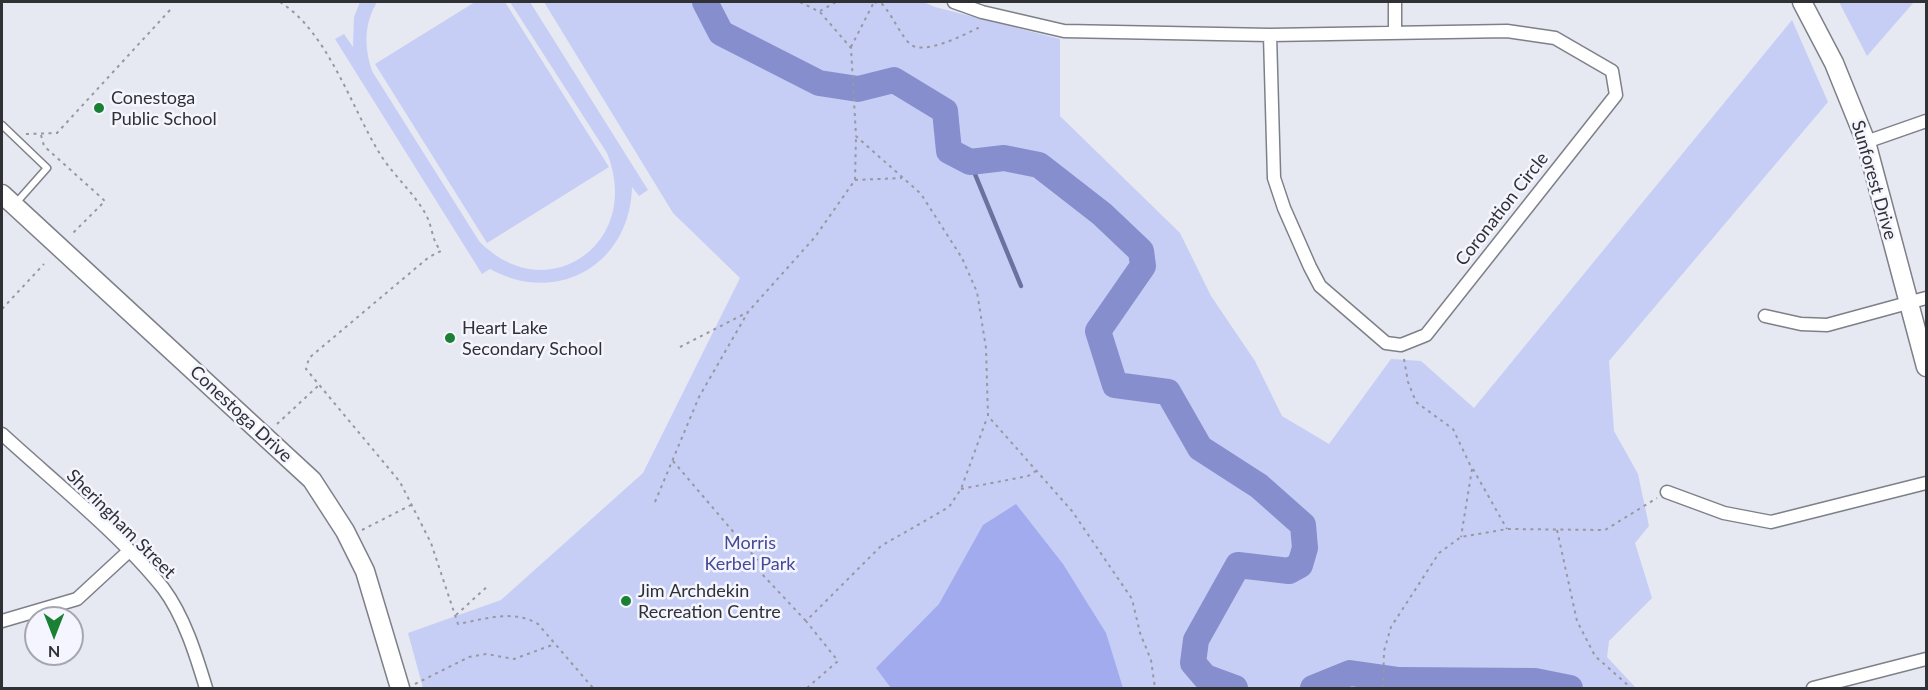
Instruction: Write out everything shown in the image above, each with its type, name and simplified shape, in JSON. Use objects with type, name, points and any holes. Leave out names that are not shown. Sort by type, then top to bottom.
[{"type":"street","name":"Coronation Circle","points":[[954,2],[982,12],[1064,31],[1270,35],[1507,31],[1555,38],[1612,71],[1616,95],[1426,335],[1401,345]]},
{"type":"street","points":[[1395,2],[1395,33]]},
{"type":"street","name":"Sunforest Drive","points":[[1802,2],[1834,63],[1866,142],[1926,367]]},
{"type":"street","points":[[1270,35],[1274,178],[1284,208],[1320,286],[1386,343],[1401,345]]},
{"type":"street","points":[[1866,142],[1926,121]]},
{"type":"street","name":"Conestoga Drive","points":[[8,200],[312,480],[348,536],[365,571],[400,688]]},
{"type":"street","points":[[1765,316],[1802,324],[1827,324],[1926,298]]},
{"type":"street","name":"Sheringham Street","points":[[2,434],[129,551],[164,590],[189,636],[206,688]]},
{"type":"street","points":[[1667,492],[1724,513],[1771,522],[1926,483]]},
{"type":"street","points":[[2,621],[77,599],[129,551]]},
{"type":"street","points":[[1813,688],[1926,659]]},
{"type":"lane","points":[[2,125],[46,168],[8,200]]},
{"type":"path","points":[[280,2],[307,26],[324,52],[381,156],[424,211],[434,241],[441,251],[429,257],[309,358],[306,369],[400,482],[431,543],[458,624],[515,615],[527,617],[538,624],[592,688]]},
{"type":"path","points":[[800,2],[819,12],[851,48]]},
{"type":"path","points":[[819,12],[836,2]]},
{"type":"path","points":[[655,502],[699,397],[748,312],[815,237],[855,180],[856,136],[851,48],[874,2],[882,4],[910,45],[919,49],[955,39],[978,28],[982,12]]},
{"type":"path","points":[[20,128],[27,134],[57,133],[170,10]]},
{"type":"path","points":[[40,134],[44,146],[105,201],[72,234]]},
{"type":"path","points":[[806,621],[881,546],[950,507],[961,489],[988,416],[986,348],[977,292],[942,225],[921,194],[856,136]]},
{"type":"path","points":[[855,180],[902,178]]},
{"type":"path","points":[[2,309],[44,264]]},
{"type":"path","points":[[680,347],[748,312]]},
{"type":"path","points":[[1401,345],[1408,382],[1416,402],[1453,429],[1472,469],[1507,529]]},
{"type":"path","points":[[277,424],[319,385]]},
{"type":"path","points":[[988,416],[1072,511],[1132,599],[1140,633],[1151,660],[1155,688]]},
{"type":"path","points":[[672,460],[765,569],[761,573],[806,621],[838,661],[807,688]]},
{"type":"path","points":[[1461,537],[1472,469]]},
{"type":"path","points":[[961,489],[1028,476],[1036,471]]},
{"type":"path","points":[[1383,688],[1384,651],[1391,627],[1439,554],[1461,537],[1507,529],[1605,530],[1667,492]]},
{"type":"path","points":[[348,536],[413,504]]},
{"type":"path","points":[[1557,530],[1577,621],[1595,656],[1631,688]]},
{"type":"path","points":[[456,615],[489,585]]},
{"type":"path","points":[[400,688],[422,682],[469,657],[486,654],[514,659],[555,644]]},
{"type":"green space","points":[[360,2],[377,2],[367,35],[372,71],[479,241],[505,261],[532,269],[558,268],[582,257],[600,239],[612,215],[615,186],[607,153],[510,2],[530,2],[648,190],[639,196],[632,187],[628,214],[618,238],[604,257],[585,271],[564,280],[540,283],[515,279],[490,269],[482,274],[335,39],[344,34],[353,47],[354,17]]},
{"type":"green space","points":[[475,2],[505,2],[609,167],[487,243],[375,64]]},
{"type":"green space","name":"Morris Kerbel Park","points":[[544,2],[923,2],[1060,39],[1060,116],[1180,233],[1211,296],[1255,361],[1282,416],[1329,444],[1391,359],[1421,361],[1474,408],[1792,20],[1828,102],[1609,361],[1614,431],[1638,474],[1649,526],[1635,543],[1652,598],[1609,641],[1607,657],[1636,688],[423,688],[408,633],[501,600],[643,473],[740,278],[673,213]]},
{"type":"green space","points":[[1839,2],[1914,2],[1867,56]]},
{"type":"shaded area","points":[[1016,504],[1063,564],[1106,633],[1123,688],[891,688],[876,668],[939,604],[983,525]]},
{"type":"waterway","points":[[705,2],[721,33],[819,83],[858,89],[894,80],[945,111],[949,151],[970,162],[1004,158],[1039,165],[1102,214],[1141,251],[1143,266],[1098,331],[1115,385],[1168,392],[1200,448],[1259,486],[1303,525],[1305,548],[1300,565],[1289,571],[1238,565],[1196,640],[1193,663],[1205,677],[1235,688]]},
{"type":"waterway","points":[[970,162],[1021,286]]},
{"type":"waterway","points":[[1313,688],[1350,673],[1399,680],[1535,681],[1570,688]]},
{"type":"place","name":"Conestoga Public School","points":[[99,108]]},
{"type":"place","name":"Heart Lake Secondary School","points":[[450,338]]},
{"type":"place","name":"Jim Archdekin Recreation Centre","points":[[626,601]]}]
